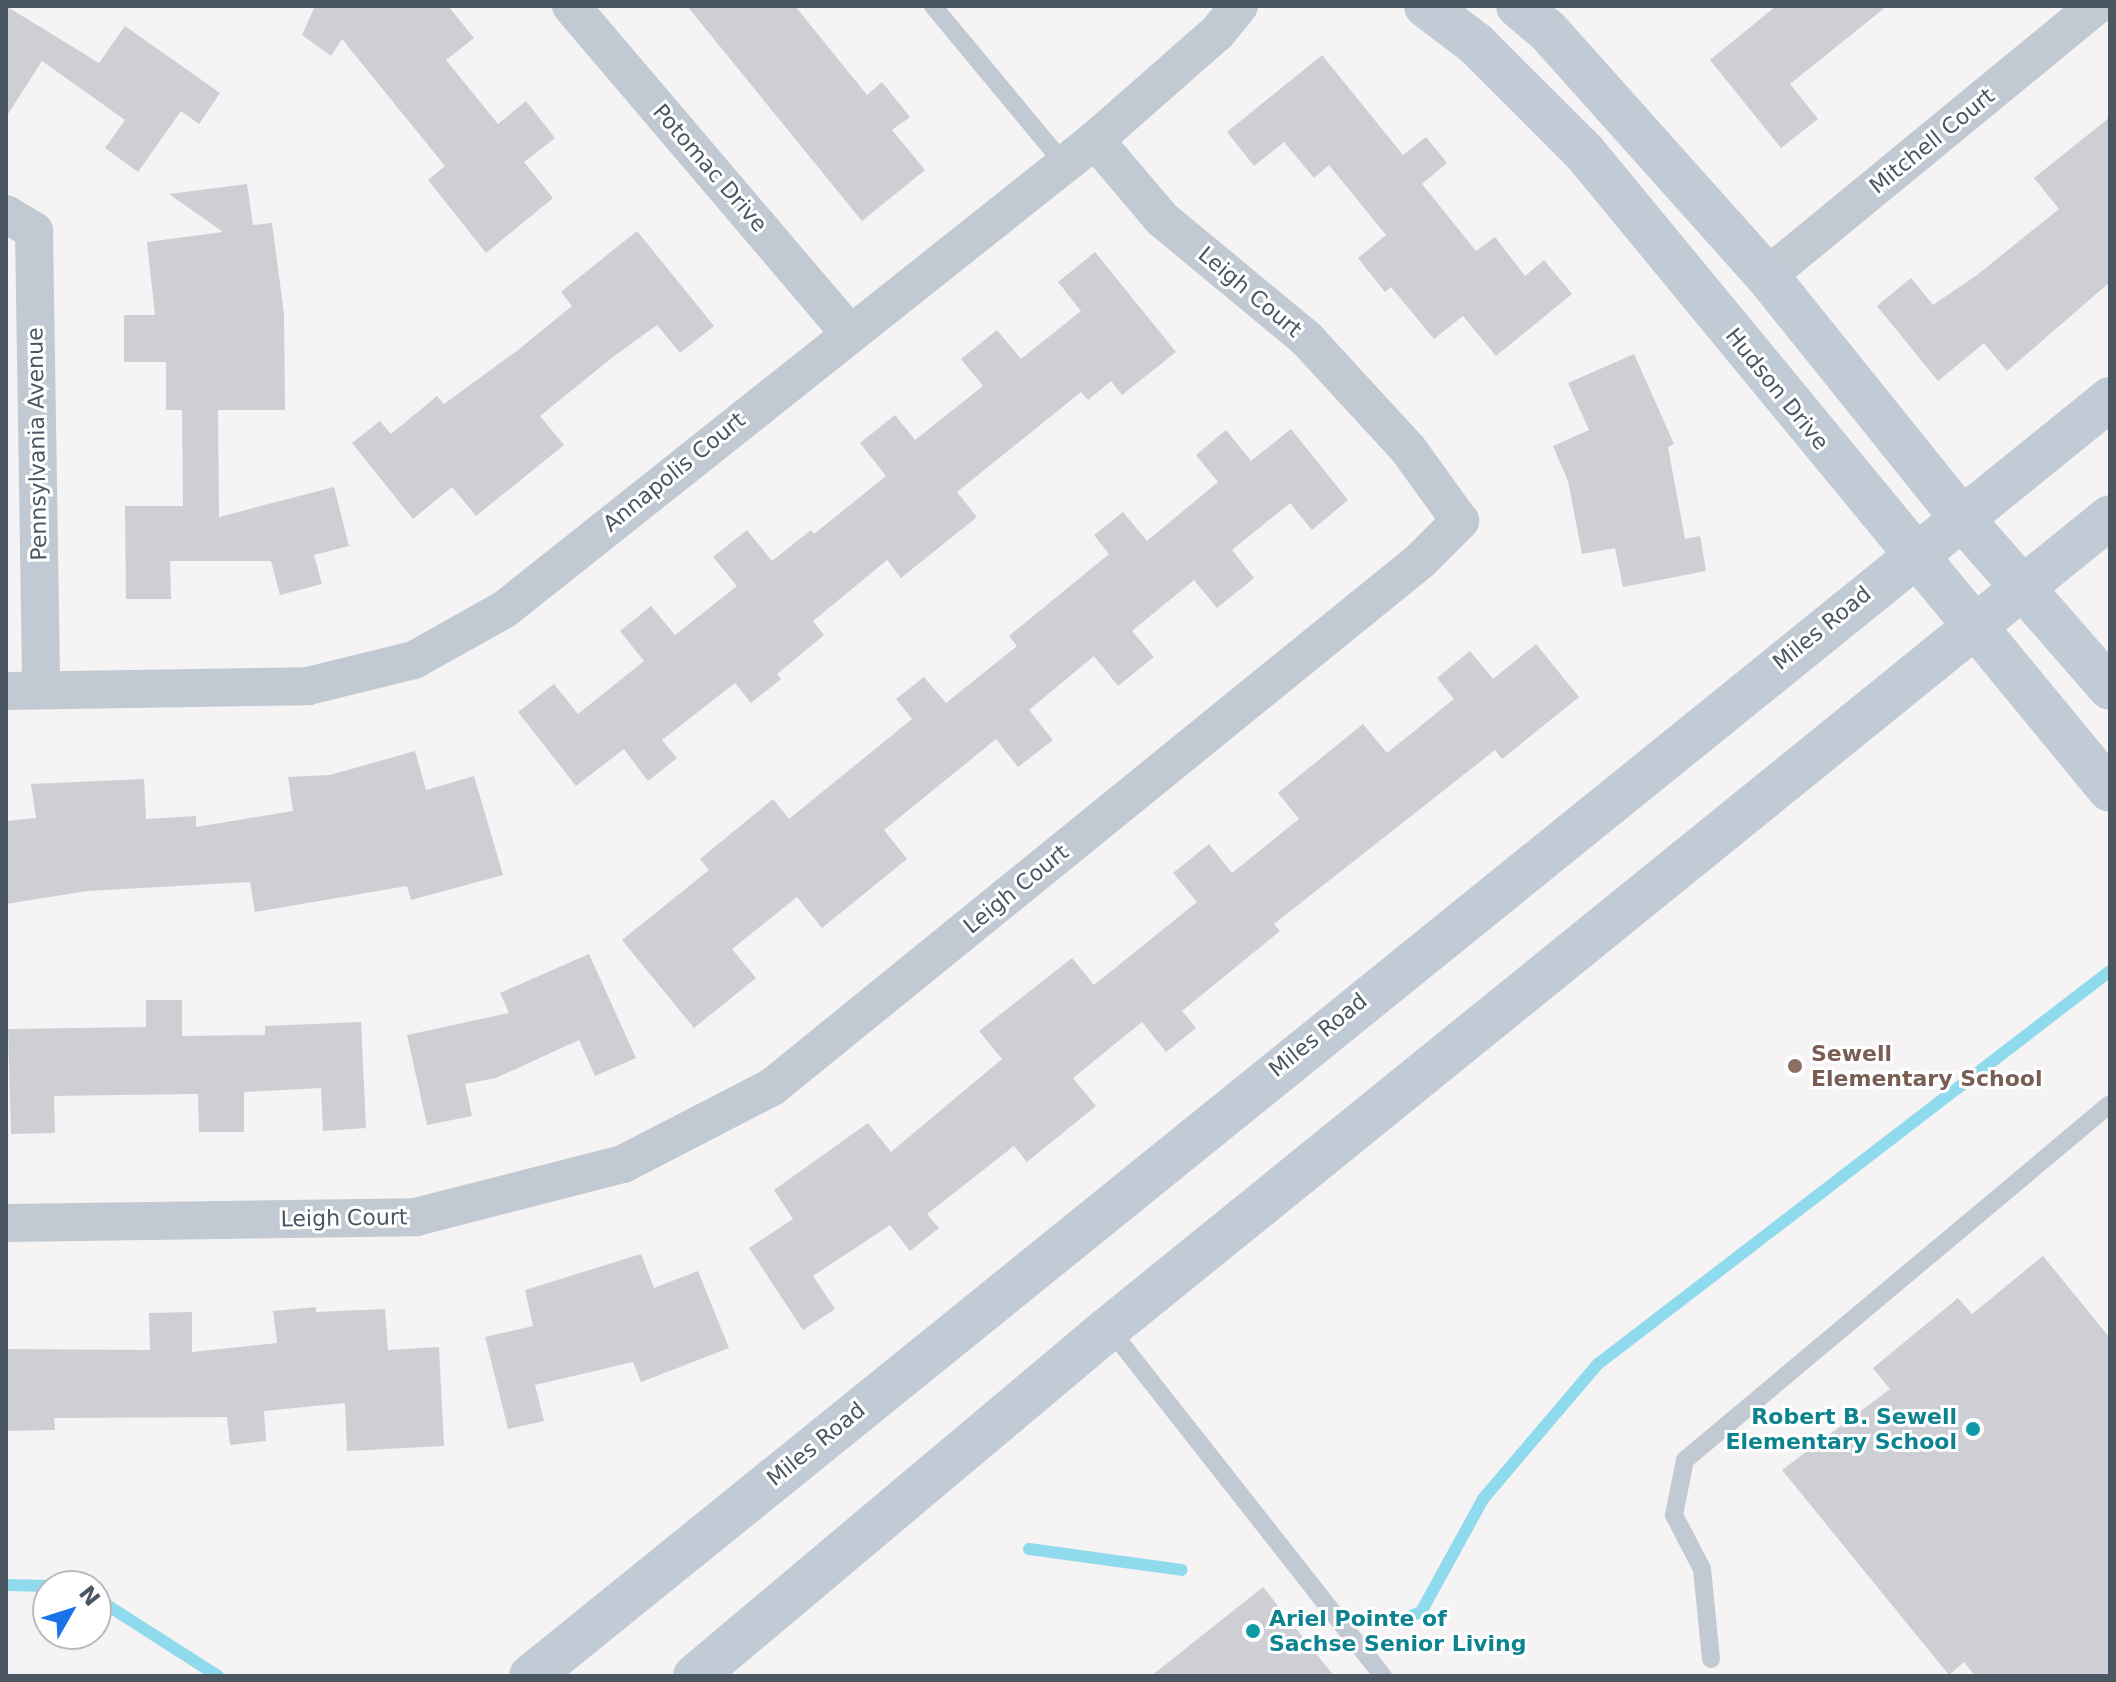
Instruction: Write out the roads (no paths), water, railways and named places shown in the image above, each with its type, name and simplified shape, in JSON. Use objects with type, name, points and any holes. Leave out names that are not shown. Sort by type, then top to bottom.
[{"type":"main road","name":"Hudson Drive","points":[[1426,6],[1476,44],[1585,153],[1912,555],[2110,790]]},
{"type":"main road","points":[[1518,6],[1547,30],[1767,276],[1960,516],[2025,585],[2110,688]]},
{"type":"main road","name":"Miles Road","points":[[531,1676],[1960,516],[2110,399]]},
{"type":"main road","points":[[695,1676],[1109,1328],[2110,517]]},
{"type":"street","name":"Potomac Drive","points":[[571,6],[848,331]]},
{"type":"street","name":"Annapolis Court","points":[[23,690],[308,686],[414,660],[505,609],[848,331],[1095,140],[1217,33],[1239,6]]},
{"type":"street","name":"Mitchell Court","points":[[1767,276],[2096,6]]},
{"type":"street","name":"Leigh Court","points":[[6,1223],[416,1217],[623,1164],[772,1087],[1420,561],[1460,521],[1408,449],[1307,339],[1162,219],[1095,140]]},
{"type":"street","name":"Pennsylvania Avenue","points":[[6,214],[34,231],[23,690]]},
{"type":"lane","points":[[933,6],[1064,164]]},
{"type":"lane","points":[[1711,1659],[1702,1569],[1674,1515],[1685,1460],[2110,1104]]},
{"type":"lane","points":[[1109,1328],[1383,1676]]},
{"type":"waterway","points":[[1408,1617],[1421,1612],[1483,1499],[1598,1364],[2110,971]]},
{"type":"waterway","points":[[1029,1549],[1182,1570]]},
{"type":"waterway","points":[[6,1585],[32,1586]]},
{"type":"waterway","points":[[112,1608],[218,1676]]},
{"type":"place","name":"Sewell Elementary School","points":[[1795,1066]]},
{"type":"place","name":"Robert B. Sewell Elementary School","points":[[1973,1429]]},
{"type":"place","name":"Ariel Pointe of Sachse Senior Living","points":[[1253,1631]]}]
